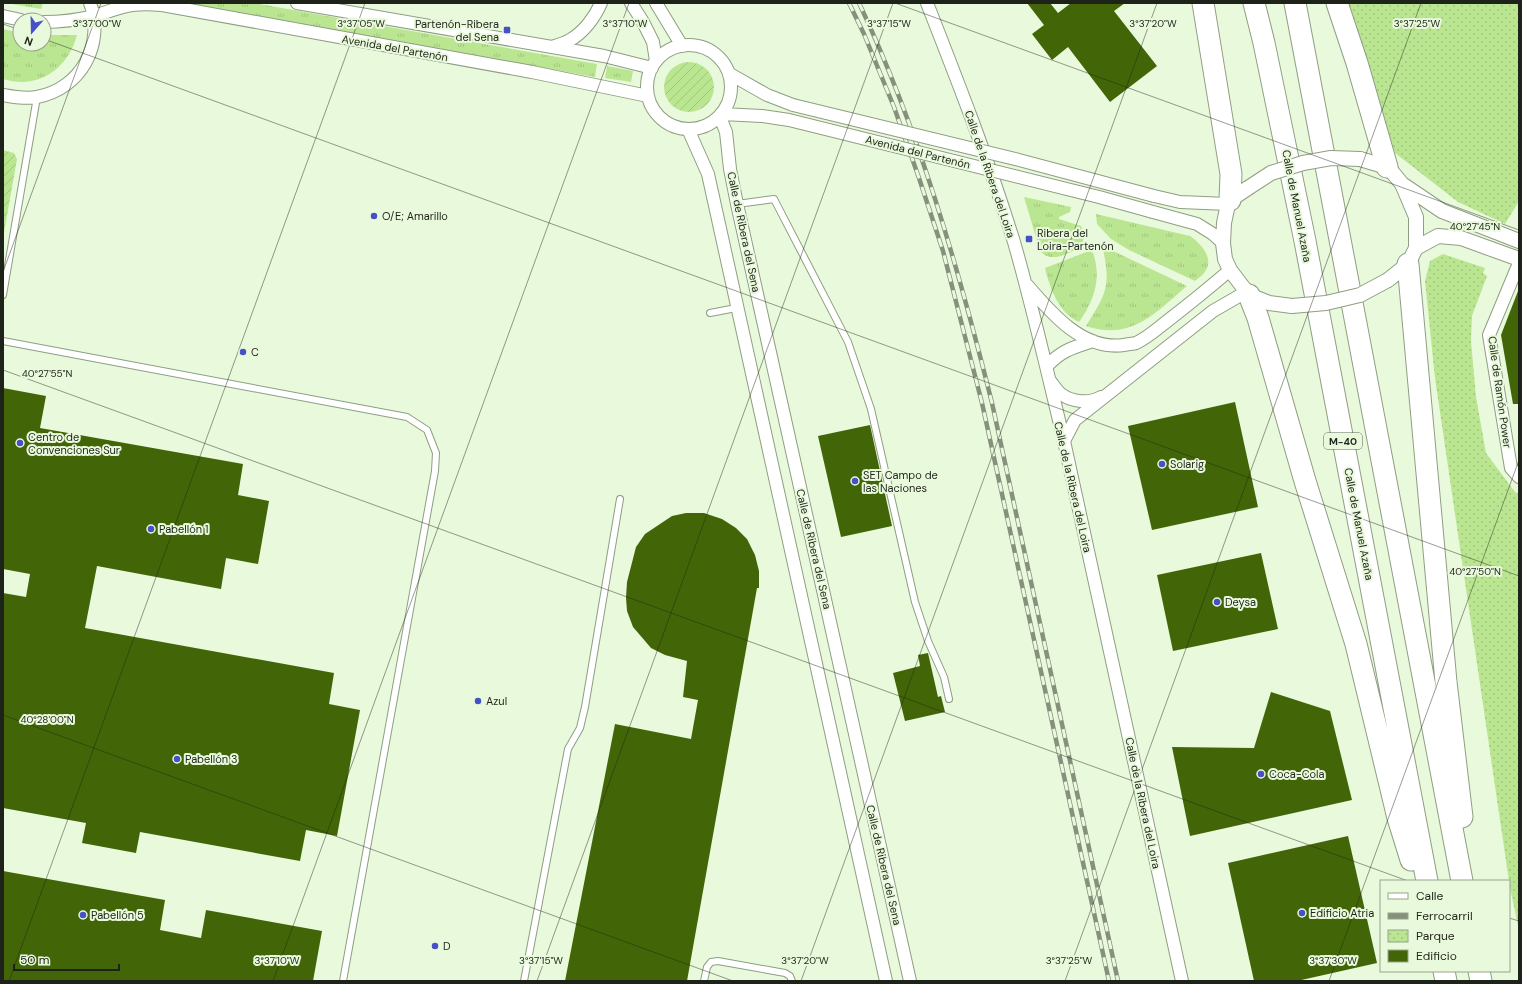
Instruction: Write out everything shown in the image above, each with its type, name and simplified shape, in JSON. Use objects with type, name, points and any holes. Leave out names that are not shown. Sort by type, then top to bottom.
[{"type":"highway","points":[[1203,3],[1231,174],[1229,202]]},
{"type":"highway","name":"Calle de Manuel Azaña","points":[[1254,3],[1264,43],[1305,241],[1427,880]]},
{"type":"highway","name":"M-40","points":[[1295,3],[1462,880]]},
{"type":"highway","points":[[1337,3],[1357,63],[1387,166]]},
{"type":"highway","points":[[1412,256],[1446,682],[1470,880]]},
{"type":"highway","points":[[1248,293],[1258,318],[1356,644],[1398,818],[1418,880]]},
{"type":"street","points":[[3,95],[18,98],[36,97],[48,94],[62,87],[75,77],[86,63],[91,52],[94,38],[95,16],[90,3]]},
{"type":"street","points":[[298,3],[654,64]]},
{"type":"street","points":[[550,47],[571,40],[588,26],[601,3]]},
{"type":"street","points":[[631,3],[653,42],[654,64],[648,82],[648,96],[654,109],[662,119],[674,126],[688,129],[705,126],[721,115],[729,103],[732,90],[730,74],[718,56],[707,49],[694,45],[682,46],[668,51],[654,64]]},
{"type":"street","points":[[656,3],[682,46]]},
{"type":"street","name":"Calle de la Ribera del Loira","points":[[927,3],[975,124],[1013,240],[1047,366],[1182,981]]},
{"type":"street","name":"Avenida del Partenón","points":[[52,22],[62,22],[95,16],[128,6],[141,4],[162,6],[532,72],[648,96]]},
{"type":"street","name":"Avenida del Partenón","points":[[730,74],[767,95],[792,105],[1019,160],[1180,202],[1229,202]]},
{"type":"street","name":"Avenida del Partenón","points":[[721,115],[762,116],[789,120],[1099,197],[1197,224],[1213,234],[1222,243]]},
{"type":"street","name":"Calle de Ribera del Sena","points":[[721,115],[726,132],[730,169],[737,204],[910,981]]},
{"type":"street","name":"Calle de Ribera del Sena","points":[[688,129],[708,174],[736,308],[886,981]]},
{"type":"street","points":[[1519,241],[1442,211],[1402,184],[1387,166],[1360,159],[1331,158],[1303,163],[1271,173],[1229,202],[1224,223],[1222,243],[1225,259],[1230,270],[1248,293],[1269,303],[1292,306],[1326,303],[1360,295],[1388,280],[1412,256],[1438,236],[1461,238],[1519,259]]},
{"type":"street","points":[[1402,184],[1416,217],[1412,256]]},
{"type":"street","name":"Calle de Ramón Power","points":[[1519,263],[1489,335],[1511,468],[1519,477]]},
{"type":"street","points":[[1025,283],[1055,316],[1070,328],[1093,342],[1119,346],[1135,343],[1150,334],[1201,295],[1230,270]]},
{"type":"street","points":[[1064,441],[1075,420],[1213,311],[1248,293]]},
{"type":"street","points":[[1047,366],[1056,356],[1066,350],[1093,342]]},
{"type":"street","points":[[1049,379],[1060,393],[1071,399],[1083,401],[1097,400],[1110,392]]},
{"type":"lane","points":[[3,295],[36,97]]},
{"type":"lane","points":[[737,204],[774,199],[848,342],[871,410],[915,602],[928,641],[944,677],[949,699]]},
{"type":"lane","points":[[710,313],[736,308]]},
{"type":"lane","points":[[3,341],[407,417],[427,430],[436,453],[435,471],[343,981]]},
{"type":"lane","points":[[524,981],[568,749],[580,728],[585,707],[620,499]]},
{"type":"lane","points":[[704,981],[707,967],[711,962],[718,961],[785,973],[790,976],[792,981]]},
{"type":"green space","points":[[6,3],[43,3],[41,9]]},
{"type":"green space","points":[[182,3],[254,3],[597,64],[595,77]]},
{"type":"green space","points":[[1344,3],[1519,3],[1519,201],[1505,224],[1458,202],[1395,153]]},
{"type":"green space","points":[[3,29],[12,31],[12,52],[52,52],[52,35],[77,35],[67,58],[50,74],[28,82],[16,82],[3,79]]},
{"type":"green space","points":[[684,62],[694,62],[707,69],[714,82],[714,92],[707,105],[694,112],[684,112],[675,108],[668,101],[664,92],[664,82],[668,73],[675,66]]},
{"type":"green space","points":[[607,66],[633,71],[631,82],[605,78]]},
{"type":"green space","points":[[3,150],[14,153],[17,159],[3,238]]},
{"type":"green space","points":[[1024,197],[1071,207],[1070,212],[1059,217],[1059,219],[1081,226],[1085,236],[1080,248],[1065,255],[1055,257],[1049,257],[1040,251]]},
{"type":"green space","points":[[1096,214],[1190,236],[1201,246],[1207,255],[1208,265],[1206,270],[1195,281],[1129,250],[1111,239],[1097,224]]},
{"type":"green space","points":[[1103,249],[1111,250],[1187,286],[1164,306],[1142,322],[1130,327],[1117,330],[1102,330],[1086,326],[1096,310],[1106,288],[1106,271]]},
{"type":"green space","points":[[1089,251],[1093,253],[1096,262],[1097,271],[1095,289],[1089,306],[1079,322],[1066,313],[1056,300],[1045,268]]},
{"type":"green space","points":[[1443,254],[1485,268],[1483,273],[1487,276],[1472,316],[1471,341],[1476,397],[1486,453],[1515,492],[1519,494],[1519,930],[1510,888],[1435,378],[1425,281],[1430,261]]},
{"type":"building","points":[[1027,3],[1050,3],[1058,13],[1071,3],[1125,3],[1114,11],[1157,66],[1110,102],[1068,47],[1052,60],[1032,34],[1044,25]]},
{"type":"building","points":[[1518,291],[1519,404],[1513,404],[1501,335]]},
{"type":"building","name":"Pabellón 3","points":[[3,388],[46,396],[40,428],[243,464],[238,495],[269,501],[258,564],[226,558],[221,589],[97,566],[85,628],[334,673],[329,704],[360,710],[337,836],[306,830],[300,861],[140,832],[136,853],[82,843],[86,823],[3,808],[3,593],[26,597],[30,574],[3,569]]},
{"type":"building","points":[[1235,402],[1258,507],[1152,530],[1128,426]]},
{"type":"building","name":"SET Campo de las Naciones","points":[[870,425],[892,526],[841,537],[818,436]]},
{"type":"building","points":[[686,513],[704,513],[722,519],[736,528],[747,539],[755,555],[759,571],[759,588],[757,588],[687,981],[565,981],[615,724],[691,739],[698,700],[683,697],[687,661],[665,655],[651,648],[633,627],[627,611],[626,598],[627,582],[636,547],[645,534],[672,516]]},
{"type":"building","name":"Deysa","points":[[1261,553],[1278,629],[1173,651],[1157,575]]},
{"type":"building","points":[[928,653],[938,697],[941,696],[945,712],[905,721],[893,673],[920,666],[918,655]]},
{"type":"building","name":"Coca-Cola","points":[[1271,692],[1330,711],[1352,800],[1190,836],[1172,747],[1254,748]]},
{"type":"building","name":"Edificio Atria","points":[[1348,836],[1377,963],[1297,981],[1254,981],[1228,863]]},
{"type":"building","name":"Pabellón 5","points":[[3,871],[165,900],[160,930],[201,938],[206,910],[322,931],[313,981],[3,981]]},
{"type":"railway","points":[[849,3],[864,34],[894,107],[943,251],[982,403],[1109,981]]},
{"type":"railway","points":[[859,3],[881,51],[918,150],[951,250],[979,352],[992,403],[1118,981]]},
{"type":"place","name":"Partenón-Ribera del Sena","points":[[507,30]]},
{"type":"place","name":"O/E; Amarillo","points":[[374,216]]},
{"type":"place","name":"Ribera del Loira-Partenón","points":[[1029,239]]},
{"type":"place","name":"C","points":[[243,352]]},
{"type":"place","name":"Centro de Convenciones Sur","points":[[20,443]]},
{"type":"place","name":"Solarig","points":[[1162,464]]},
{"type":"place","name":"SET Campo de las Naciones","points":[[855,481]]},
{"type":"place","name":"Pabellón 1","points":[[151,529]]},
{"type":"place","name":"Deysa","points":[[1217,602]]},
{"type":"place","name":"Azul","points":[[478,701]]},
{"type":"place","name":"Pabellón 3","points":[[177,759]]},
{"type":"place","name":"Coca-Cola","points":[[1261,774]]},
{"type":"place","name":"Edificio Atria","points":[[1302,913]]},
{"type":"place","name":"Pabellón 5","points":[[83,915]]},
{"type":"place","name":"D","points":[[435,946]]}]
